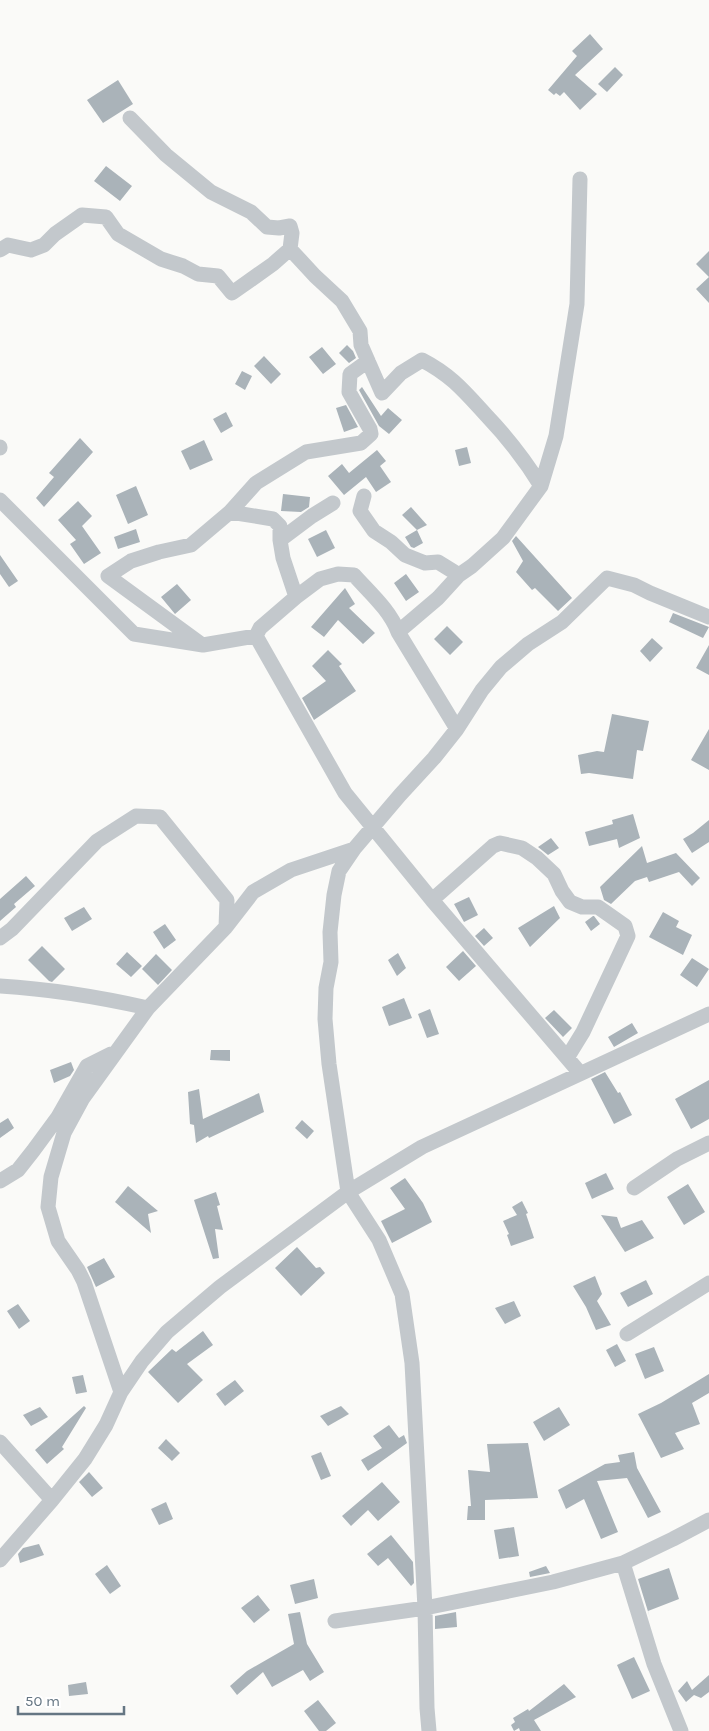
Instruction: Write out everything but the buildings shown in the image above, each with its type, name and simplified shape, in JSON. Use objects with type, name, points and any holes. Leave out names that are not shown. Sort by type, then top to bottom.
[{"type":"street","points":[[0,250],[8,245],[31,250],[44,245],[55,234],[82,215],[106,216],[118,234],[130,242],[198,274],[218,276],[232,293],[273,264],[290,249],[292,233],[290,226],[279,228],[267,227],[251,212],[211,192],[166,155],[130,118]]},
{"type":"street","points":[[398,632],[438,598],[459,575],[503,538],[541,486],[556,436],[577,304],[580,179]]},
{"type":"street","points":[[290,249],[342,301],[360,331],[361,345],[382,393],[401,373],[422,360],[448,376],[467,392],[525,461],[541,486]]},
{"type":"street","points":[[77,578],[95,580],[108,576],[131,561],[191,545],[230,512],[256,483],[306,452],[361,443],[367,440],[371,434],[370,429],[349,392],[350,374],[368,361]]},
{"type":"street","points":[[364,496],[360,511],[374,530],[391,542],[404,555],[425,563],[438,562],[459,575]]},
{"type":"street","points":[[0,500],[134,634],[202,645],[256,636]]},
{"type":"street","points":[[280,540],[333,503]]},
{"type":"street","points":[[230,512],[273,519],[280,526],[283,558],[296,596]]},
{"type":"street","points":[[256,636],[260,628],[296,596],[320,579],[338,574],[354,575],[395,624],[457,729]]},
{"type":"street","points":[[108,576],[202,645]]},
{"type":"street","points":[[429,1731],[426,1708],[425,1608],[412,1363],[402,1294],[379,1240],[348,1192],[329,1064],[325,1019],[326,988],[331,962],[330,932],[339,871],[354,849],[434,758],[457,729],[482,690],[501,668],[528,644],[562,622],[607,578],[634,586],[709,617]]},
{"type":"street","points":[[256,636],[345,793],[432,900],[580,1074]]},
{"type":"street","points":[[0,938],[12,929],[97,841],[136,816],[160,817],[228,900],[226,927]]},
{"type":"street","points":[[432,900],[492,846],[500,843],[522,848],[537,858],[554,874],[570,902],[582,907],[598,907],[625,926],[628,936],[583,1032],[567,1058]]},
{"type":"street","points":[[121,1392],[84,1282],[58,1241],[48,1207],[51,1177],[64,1133],[83,1098],[148,1008],[226,927],[253,892],[291,870],[354,849]]},
{"type":"street","points":[[0,986],[38,988],[148,1008]]},
{"type":"street","points":[[0,1560],[85,1459],[106,1425],[121,1392],[142,1361],[167,1332],[220,1287],[348,1192],[422,1147],[709,1014]]},
{"type":"street","points":[[0,1180],[18,1170],[33,1151],[58,1117],[87,1066],[115,1052]]},
{"type":"street","points":[[634,1188],[677,1159],[709,1142]]},
{"type":"street","points":[[627,1334],[709,1283]]},
{"type":"street","points":[[0,1442],[52,1500]]},
{"type":"street","points":[[335,1621],[425,1608],[553,1582],[623,1563],[709,1520]]},
{"type":"street","points":[[623,1563],[654,1664],[681,1731]]}]
